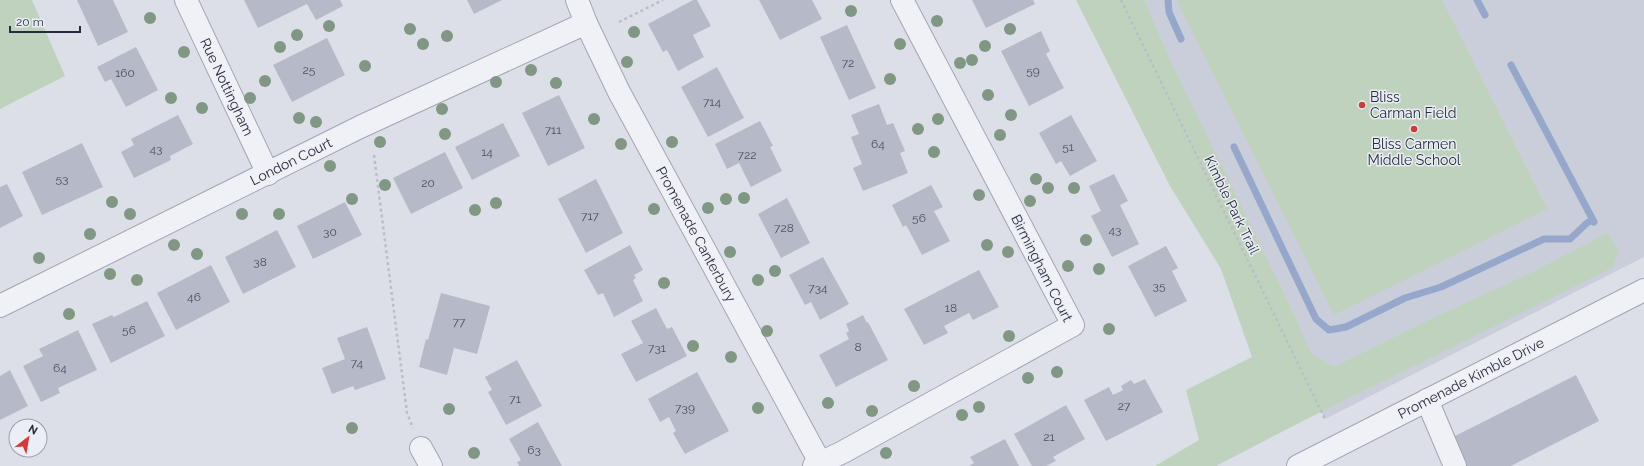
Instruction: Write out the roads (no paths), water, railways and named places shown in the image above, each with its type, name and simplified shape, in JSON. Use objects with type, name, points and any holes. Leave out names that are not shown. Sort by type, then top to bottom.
[{"type":"street","name":"Rue Nottingham","points":[[186,0],[268,174]]},
{"type":"street","name":"Promenade Canterbury","points":[[577,0],[586,23],[619,92],[819,465]]},
{"type":"street","name":"Birmingham Court","points":[[819,465],[1073,325],[902,0]]},
{"type":"street","name":"London Court","points":[[0,306],[360,128],[586,23]]},
{"type":"street","name":"Promenade Kimble Drive","points":[[1298,466],[1644,290]]},
{"type":"street","points":[[1427,400],[1455,466]]},
{"type":"waterway","points":[[1168,0],[1169,12],[1181,39]]},
{"type":"waterway","points":[[1477,0],[1485,15]]},
{"type":"waterway","points":[[1511,65],[1594,222]]},
{"type":"waterway","points":[[1234,147],[1316,319],[1329,330],[1346,327],[1405,298],[1441,287],[1544,239],[1570,239],[1592,220]]},
{"type":"place","name":"Bliss Carman Field","points":[[1362,105]]},
{"type":"place","name":"Bliss Carmen Middle School","points":[[1414,129]]}]
